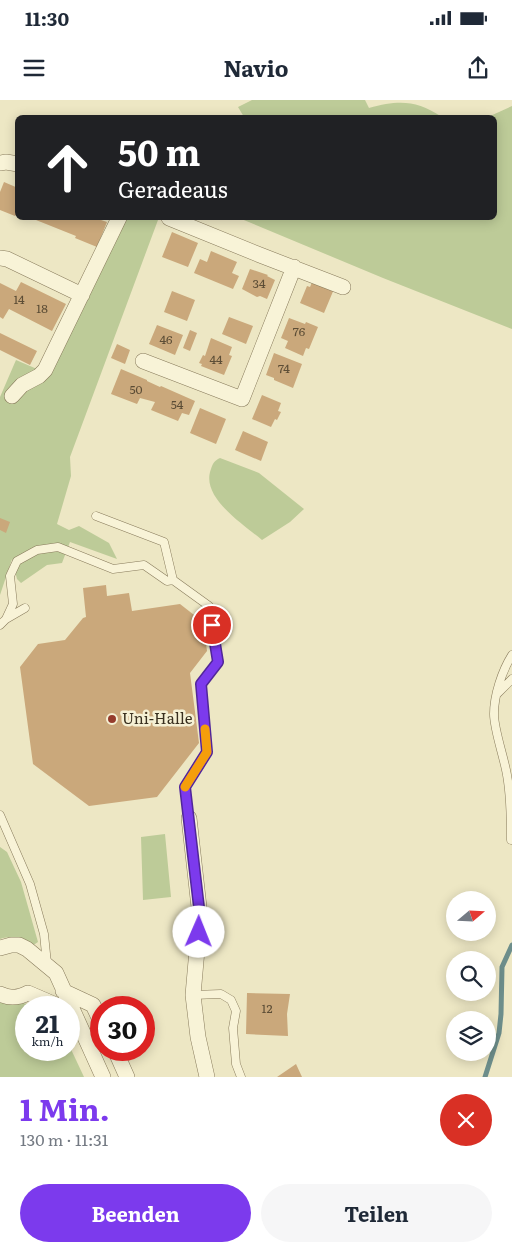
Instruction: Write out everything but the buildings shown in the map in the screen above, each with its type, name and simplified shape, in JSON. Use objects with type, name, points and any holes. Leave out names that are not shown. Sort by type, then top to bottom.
[{"type":"street","points":[[0,162],[15,164]]},
{"type":"street","points":[[12,396],[22,385],[45,370],[118,220]]},
{"type":"street","points":[[174,220],[343,287]]},
{"type":"street","points":[[0,258],[7,259],[82,295]]},
{"type":"street","points":[[143,362],[242,399],[294,267]]},
{"type":"street","points":[[189,818],[200,916],[193,995],[198,1037],[207,1077]]},
{"type":"street","points":[[0,948],[10,945],[19,945],[27,948],[56,974],[103,1077]]},
{"type":"street","points":[[63,991],[90,1004]]},
{"type":"street","points":[[21,996],[28,993],[35,996]]},
{"type":"street","points":[[0,994],[10,998],[15,997]]},
{"type":"street","points":[[80,1034],[85,1040]]},
{"type":"street","points":[[119,1061],[127,1077]]},
{"type":"lane","points":[[96,516],[164,542],[173,580],[209,606],[218,662],[201,684],[207,752],[185,787],[189,818]]},
{"type":"lane","points":[[6,619],[13,604],[10,576],[17,560],[38,550],[58,547],[113,569],[144,565],[167,581],[173,580]]},
{"type":"lane","points":[[0,625],[6,619],[25,608]]},
{"type":"lane","points":[[511,840],[512,809],[507,774],[494,715],[497,695],[512,655]]},
{"type":"lane","points":[[497,695],[512,680]]},
{"type":"lane","points":[[0,815],[3,827],[30,884],[44,934],[47,966]]},
{"type":"lane","points":[[193,995],[221,994],[231,1000],[236,1011],[233,1028],[236,1064],[241,1077]]},
{"type":"green space","points":[[252,100],[365,100],[369,108],[407,103],[424,107],[439,115],[243,115],[238,107]]},
{"type":"green space","points":[[512,106],[512,329],[244,220],[497,220],[497,115],[492,115]]},
{"type":"green space","points":[[121,220],[158,220],[70,457],[71,476],[57,524],[69,530],[79,526],[109,543],[117,559],[70,542],[62,563],[47,565],[21,583],[17,579],[12,559],[0,595],[0,397],[16,360],[37,369]]},
{"type":"green space","points":[[220,458],[259,473],[304,509],[290,522],[262,540],[217,500],[209,479],[214,462]]},
{"type":"green space","points":[[165,834],[171,897],[143,900],[141,837]]},
{"type":"green space","points":[[0,847],[7,852],[21,882],[38,942],[32,946],[13,938],[0,939]]},
{"type":"green space","points":[[0,999],[15,1002],[15,1061],[76,1061],[84,1077],[0,1077]]},
{"type":"waterway","points":[[485,1077],[499,1033],[502,967],[512,945]]},
{"type":"slow traffic","points":[[185,787],[207,752],[205,729]]},
{"type":"place","name":"Uni-Halle","points":[[112,719]]},
{"type":"route","points":[[199,932],[200,916],[185,787],[207,752],[201,684],[218,662],[212,625]]}]
